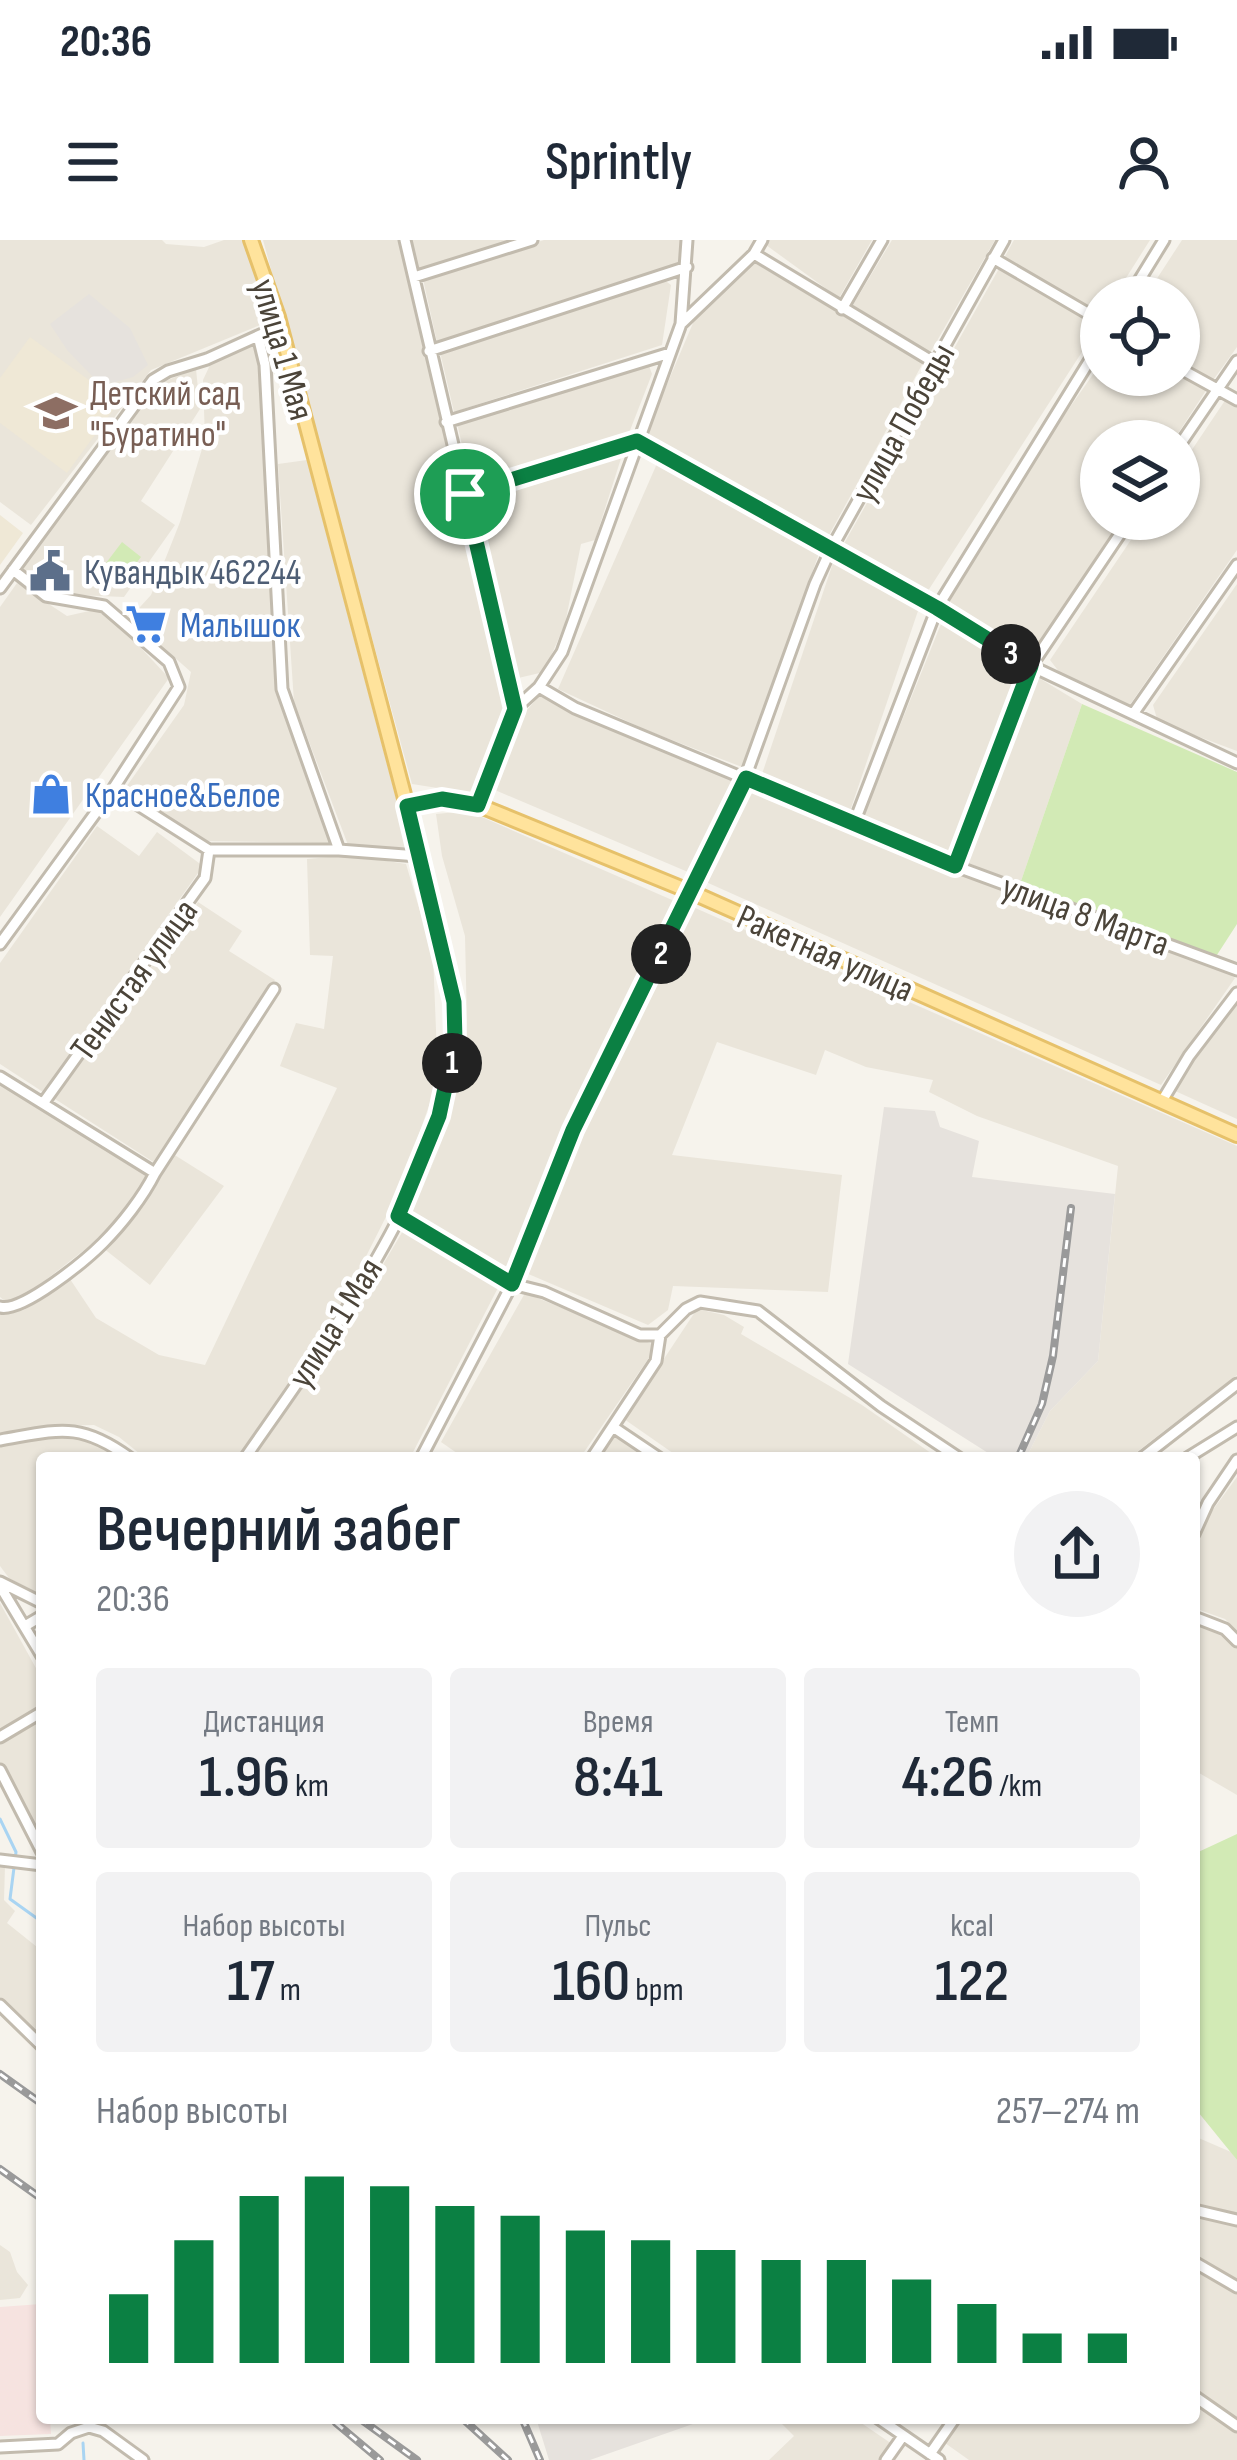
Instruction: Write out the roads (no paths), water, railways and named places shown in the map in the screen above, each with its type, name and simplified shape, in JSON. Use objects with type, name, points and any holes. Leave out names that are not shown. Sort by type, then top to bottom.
[{"type":"main road","name":"улица 1 Мая","points":[[251,240],[280,326],[407,806]]},
{"type":"main road","name":"Ракетная улица","points":[[407,806],[442,799],[478,805],[691,892],[1237,1135]]},
{"type":"street","points":[[405,240],[515,709]]},
{"type":"street","points":[[415,278],[532,240]]},
{"type":"street","points":[[478,805],[515,709],[539,687],[562,652],[681,324],[687,240]]},
{"type":"street","points":[[681,324],[754,254],[762,240]]},
{"type":"street","points":[[842,308],[882,240]]},
{"type":"street","name":"улица Победы","points":[[425,1452],[512,1284],[573,1130],[746,778],[814,584],[1004,240]]},
{"type":"street","points":[[1142,276],[1164,240]]},
{"type":"street","points":[[754,254],[934,363]]},
{"type":"street","points":[[993,258],[1080,309]]},
{"type":"street","points":[[429,351],[687,267]]},
{"type":"street","points":[[0,588],[135,401],[168,370],[207,359],[280,326]]},
{"type":"street","points":[[258,336],[265,365],[282,689],[339,850]]},
{"type":"street","points":[[446,422],[670,352]]},
{"type":"street","points":[[1196,420],[1237,361]]},
{"type":"street","points":[[854,823],[937,608],[1080,376]]},
{"type":"street","points":[[1200,380],[1237,400]]},
{"type":"street","points":[[465,494],[637,441],[937,608],[1031,666],[1237,763]]},
{"type":"street","points":[[955,866],[1031,666],[1116,540]]},
{"type":"street","points":[[1133,714],[1237,565]]},
{"type":"street","points":[[0,944],[113,789],[179,687],[177,673],[104,606],[46,596],[13,570]]},
{"type":"street","name":"улица 8 Марта","points":[[539,687],[575,708],[955,866],[1237,970]]},
{"type":"street","points":[[113,789],[209,850],[339,850],[418,856]]},
{"type":"street","name":"улица 1 Мая","points":[[248,1452],[346,1312],[398,1216],[439,1116],[455,1041],[454,1002],[407,806]]},
{"type":"street","name":"Тенистая улица","points":[[44,1102],[205,878],[209,850]]},
{"type":"street","points":[[0,1307],[9,1310],[25,1304],[103,1243],[155,1173],[274,989]]},
{"type":"street","points":[[1162,1101],[1237,993]]},
{"type":"street","name":"Тенистая улица","points":[[0,1077],[155,1173]]},
{"type":"street","points":[[398,1216],[512,1284],[544,1292],[640,1335],[660,1336]]},
{"type":"street","points":[[596,1452],[656,1361],[660,1336],[686,1309],[700,1302],[758,1311],[881,1406],[950,1452]]},
{"type":"street","points":[[1150,1452],[1237,1384]]},
{"type":"street","points":[[613,1426],[650,1452]]},
{"type":"street","points":[[1197,1452],[1237,1427]]},
{"type":"street","points":[[0,1440],[78,1430],[92,1433],[121,1452]]},
{"type":"street","points":[[1200,1521],[1237,1460]]},
{"type":"street","points":[[0,1584],[36,1600]]},
{"type":"street","points":[[0,1584],[36,1645]]},
{"type":"street","points":[[1200,1619],[1225,1629],[1237,1641]]},
{"type":"street","points":[[25,1626],[36,1620]]},
{"type":"street","points":[[0,1737],[36,1716]]},
{"type":"street","points":[[0,1770],[36,1840]]},
{"type":"street","points":[[0,1860],[36,1864]]},
{"type":"street","points":[[0,2006],[36,2040]]},
{"type":"street","points":[[1200,2211],[1237,2220]]},
{"type":"street","points":[[1200,2265],[1237,2287]]},
{"type":"street","points":[[1200,2400],[1237,2426]]},
{"type":"street","points":[[886,2424],[935,2457],[953,2424]]},
{"type":"street","points":[[54,2460],[58,2444],[89,2427],[103,2431],[143,2460]]},
{"type":"street","points":[[886,2460],[903,2436]]},
{"type":"street","points":[[0,2446],[58,2444]]},
{"type":"waterway","points":[[0,1819],[16,1852],[10,1899],[36,1918]]},
{"type":"waterway","points":[[83,2443],[84,2460]]},
{"type":"railway","points":[[1021,1452],[1042,1404],[1053,1356],[1071,1208]]},
{"type":"railway","points":[[0,2074],[36,2100]]},
{"type":"railway","points":[[0,2169],[36,2195]]},
{"type":"railway","points":[[337,2424],[380,2460]]},
{"type":"railway","points":[[367,2424],[417,2460]]},
{"type":"railway","points":[[469,2424],[508,2460]]},
{"type":"railway","points":[[525,2424],[540,2460]]},
{"type":"place","name":"Детский сад \"Буратино\"","points":[[56,413]]},
{"type":"place","name":"Кувандык 462244","points":[[50,571]]},
{"type":"place","name":"Малышок","points":[[146,624]]},
{"type":"place","name":"Красное&Белое","points":[[51,794]]}]
